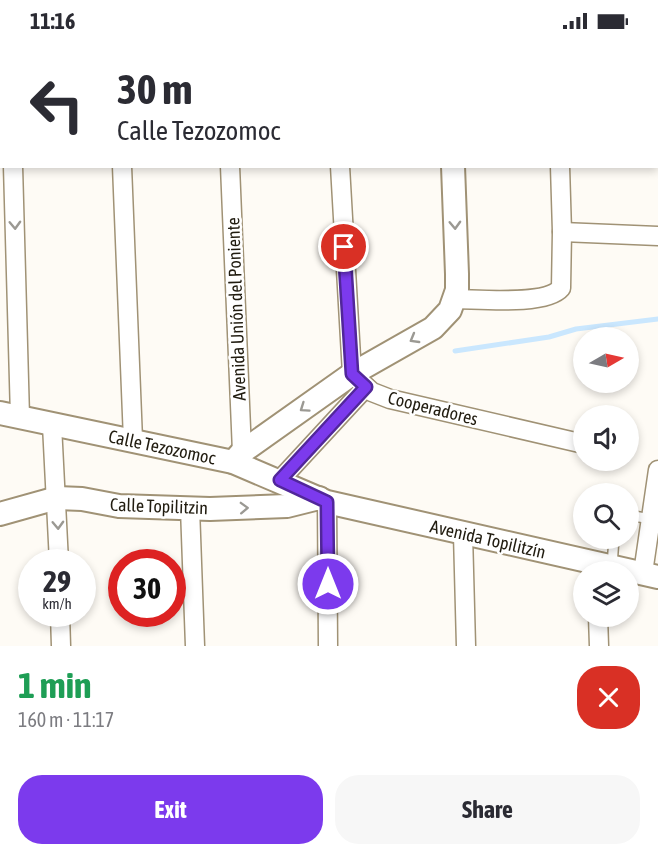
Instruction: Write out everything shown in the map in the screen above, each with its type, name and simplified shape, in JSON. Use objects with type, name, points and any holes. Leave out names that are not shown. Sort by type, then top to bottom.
[{"type":"street","points":[[10,415],[13,168]]},
{"type":"street","points":[[122,168],[133,440]]},
{"type":"street","name":"Avenida Unión del Poniente","points":[[230,168],[238,457]]},
{"type":"street","points":[[280,480],[359,381],[340,168]]},
{"type":"street","points":[[238,457],[359,381],[433,328],[450,310],[454,299],[457,274],[453,168]]},
{"type":"street","points":[[454,299],[538,299],[556,294],[562,279],[560,168]]},
{"type":"street","points":[[562,232],[658,236]]},
{"type":"street","name":"Cooperadores","points":[[359,381],[390,399],[573,441]]},
{"type":"street","name":"Calle Tezozomoc","points":[[10,415],[133,440],[238,457],[323,500]]},
{"type":"street","points":[[52,425],[59,549]]},
{"type":"street","points":[[650,575],[651,519],[658,470]]},
{"type":"street","name":"Calle Topilitzin","points":[[0,514],[57,498],[82,499],[119,506],[190,508],[271,508],[323,500]]},
{"type":"street","points":[[323,500],[328,646]]},
{"type":"street","name":"Avenida Topilitzín","points":[[323,500],[573,561]]},
{"type":"street","points":[[190,508],[195,646]]},
{"type":"street","points":[[463,534],[466,646]]},
{"type":"street","points":[[60,627],[61,646]]},
{"type":"street","points":[[598,627],[599,646]]},
{"type":"lane","points":[[639,517],[651,519]]},
{"type":"waterway","points":[[455,351],[549,337],[576,329],[658,319]]},
{"type":"route","points":[[328,584],[327,502],[280,480],[366,387],[352,374],[344,247]]}]
